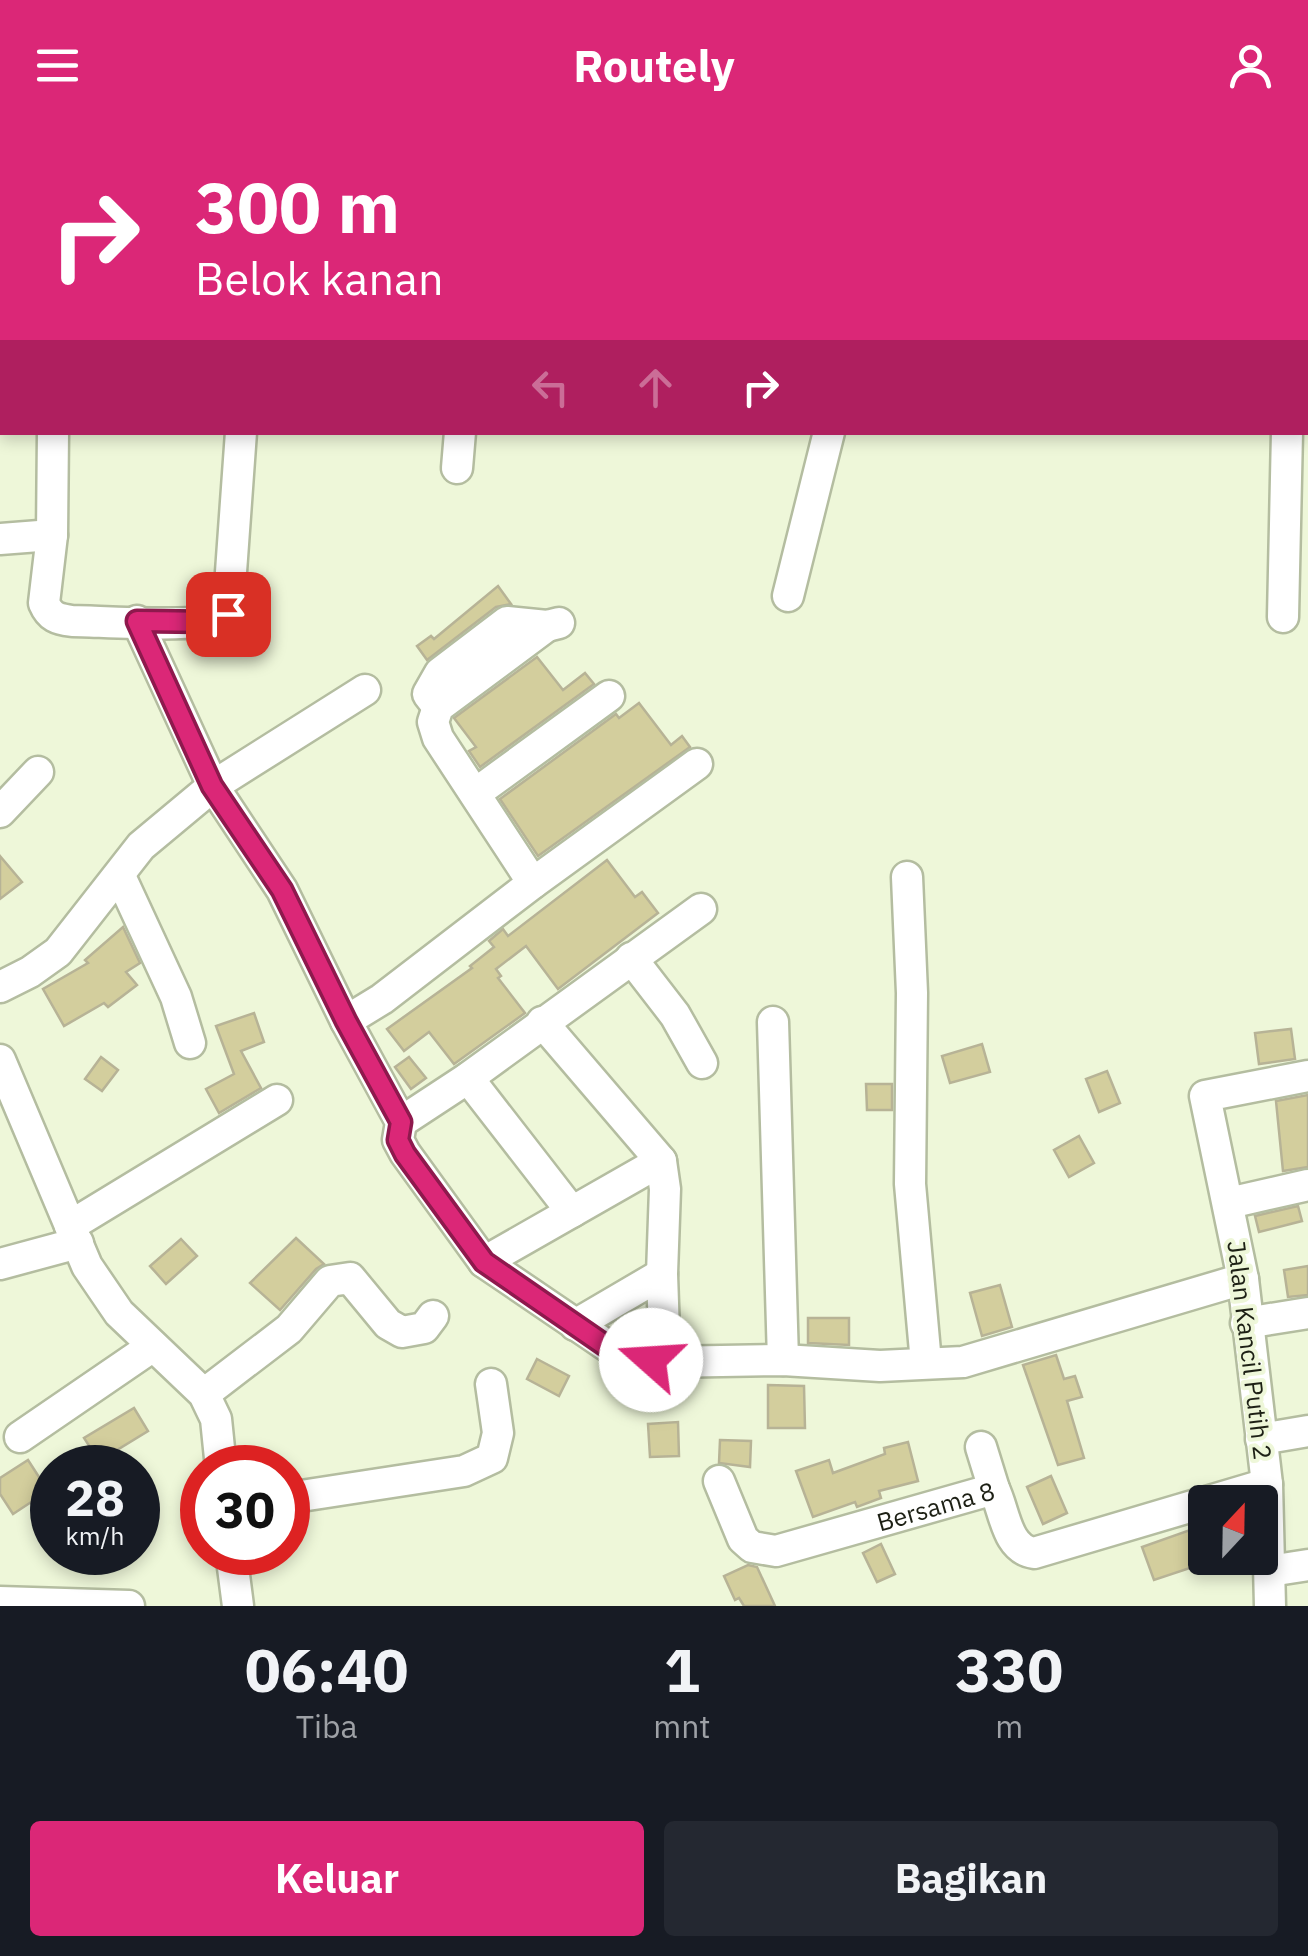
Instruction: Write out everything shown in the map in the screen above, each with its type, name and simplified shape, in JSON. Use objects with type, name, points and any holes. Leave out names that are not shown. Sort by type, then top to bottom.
[{"type":"street","points":[[52,435],[52,534],[44,603],[48,612],[58,619],[72,621],[218,622],[228,614],[241,435]]},
{"type":"street","points":[[456,468],[460,435]]},
{"type":"street","points":[[788,596],[828,435]]},
{"type":"street","points":[[1282,617],[1286,435]]},
{"type":"street","points":[[0,539],[52,534]]},
{"type":"street","points":[[137,621],[212,786],[282,890],[401,1122],[398,1140],[405,1154],[484,1262],[624,1354],[664,1362],[782,1360],[880,1366],[963,1362],[1243,1280]]},
{"type":"street","points":[[534,883],[438,738],[433,722],[438,707],[428,694],[440,672],[507,622],[556,623]]},
{"type":"street","points":[[0,986],[30,972],[58,952],[141,846],[212,786],[365,690]]},
{"type":"street","points":[[476,793],[609,696]]},
{"type":"street","points":[[346,1021],[382,999],[697,764]]},
{"type":"street","points":[[0,812],[38,772]]},
{"type":"street","points":[[120,876],[176,997],[190,1043]]},
{"type":"street","points":[[907,877],[912,994],[910,1184],[926,1363]]},
{"type":"street","points":[[401,1122],[468,1078],[701,908]]},
{"type":"street","points":[[630,958],[675,1015],[702,1064]]},
{"type":"street","points":[[542,1022],[661,1161],[665,1189],[664,1362]]},
{"type":"street","points":[[773,1022],[782,1360]]},
{"type":"street","points":[[0,1060],[88,1266],[119,1312],[204,1394],[216,1419],[218,1445]]},
{"type":"street","name":"Jalan Kancil Putih 2","points":[[1267,1484],[1243,1280],[1205,1096],[1308,1076]]},
{"type":"street","points":[[468,1078],[572,1212]]},
{"type":"street","points":[[0,1264],[74,1234],[276,1100]]},
{"type":"street","points":[[484,1262],[661,1161]]},
{"type":"street","points":[[1229,1203],[1308,1185]]},
{"type":"street","points":[[576,1325],[662,1274]]},
{"type":"street","points":[[204,1394],[289,1330],[330,1281],[350,1278],[388,1324],[402,1332],[424,1328],[433,1316]]},
{"type":"street","points":[[1246,1323],[1308,1314]]},
{"type":"street","points":[[20,1437],[152,1346]]},
{"type":"street","points":[[310,1495],[464,1471],[485,1464],[492,1458],[498,1433],[491,1384]]},
{"type":"street","points":[[1261,1439],[1308,1431]]},
{"type":"street","points":[[982,1447],[994,1489]]},
{"type":"street","name":"Bersama 8","points":[[719,1480],[743,1538],[752,1547],[776,1551],[994,1489],[1012,1539],[1020,1548],[1034,1553],[1267,1484]]},
{"type":"street","points":[[1278,1569],[1308,1565]]},
{"type":"street","points":[[234,1575],[238,1606]]},
{"type":"street","name":"Jalan Kancil Putih 2","points":[[1270,1575],[1270,1606]]},
{"type":"street","points":[[0,1602],[129,1606]]},
{"type":"building","points":[[498,586],[511,604],[496,607],[427,660],[417,646],[431,636],[434,639]]},
{"type":"building","points":[[537,657],[563,690],[585,673],[594,684],[480,767],[469,751],[476,747],[454,718]]},
{"type":"building","points":[[639,703],[671,745],[682,736],[690,747],[538,856],[500,799],[616,714],[619,718]]},
{"type":"building","points":[[0,856],[22,882],[0,899]]},
{"type":"building","points":[[607,860],[635,897],[642,892],[658,913],[558,989],[526,946],[496,969],[501,976],[498,978],[525,1013],[454,1064],[429,1032],[404,1051],[387,1029],[472,968],[494,947],[489,941],[503,929],[508,936]]},
{"type":"building","points":[[123,927],[140,963],[126,972],[137,985],[108,1007],[104,1003],[64,1026],[43,989],[88,963],[85,960]]},
{"type":"building","points":[[254,1013],[264,1042],[241,1051],[261,1088],[219,1113],[206,1089],[234,1074],[216,1026]]},
{"type":"building","points":[[1291,1029],[1295,1059],[1259,1064],[1255,1033]]},
{"type":"building","points":[[982,1044],[990,1072],[950,1083],[942,1056]]},
{"type":"building","points":[[101,1057],[118,1070],[102,1091],[85,1079]]},
{"type":"building","points":[[409,1057],[426,1078],[411,1089],[395,1067]]},
{"type":"building","points":[[1107,1071],[1120,1103],[1099,1112],[1086,1079]]},
{"type":"building","points":[[866,1084],[892,1084],[892,1110],[867,1110]]},
{"type":"building","points":[[1308,1095],[1308,1167],[1283,1171],[1276,1101]]},
{"type":"building","points":[[1079,1136],[1094,1163],[1069,1177],[1054,1150]]},
{"type":"building","points":[[1298,1206],[1302,1221],[1259,1232],[1255,1216]]},
{"type":"building","points":[[296,1238],[324,1264],[280,1310],[250,1283]]},
{"type":"building","points":[[181,1239],[197,1256],[166,1284],[150,1266]]},
{"type":"building","points":[[1308,1266],[1308,1295],[1288,1297],[1284,1270]]},
{"type":"building","points":[[1000,1285],[1012,1327],[982,1336],[970,1293]]},
{"type":"building","points":[[808,1318],[849,1318],[849,1345],[808,1343]]},
{"type":"building","points":[[1056,1355],[1064,1379],[1075,1376],[1082,1397],[1067,1401],[1084,1458],[1058,1465],[1023,1365]]},
{"type":"building","points":[[537,1359],[569,1376],[559,1396],[527,1379]]},
{"type":"building","points":[[768,1385],[804,1386],[805,1428],[768,1428]]},
{"type":"building","points":[[134,1408],[148,1431],[125,1445],[89,1445],[84,1438]]},
{"type":"building","points":[[678,1422],[679,1456],[650,1457],[648,1424]]},
{"type":"building","points":[[720,1440],[751,1441],[750,1467],[719,1463]]},
{"type":"building","points":[[908,1442],[918,1481],[879,1491],[881,1498],[857,1507],[855,1502],[813,1517],[796,1471],[829,1460],[833,1473],[885,1454],[884,1448]]},
{"type":"building","points":[[28,1460],[30,1503],[13,1514],[0,1494],[0,1478]]},
{"type":"building","points":[[1051,1476],[1067,1513],[1043,1524],[1027,1487]]},
{"type":"building","points":[[1188,1531],[1188,1569],[1154,1580],[1142,1547]]},
{"type":"building","points":[[881,1544],[895,1574],[877,1582],[863,1553]]},
{"type":"building","points":[[748,1565],[757,1567],[775,1606],[744,1606],[739,1598],[735,1600],[724,1576]]},
{"type":"route","points":[[228,614],[218,622],[137,621],[212,786],[282,890],[401,1122],[398,1140],[405,1154],[484,1262],[606,1346],[651,1360]]}]
